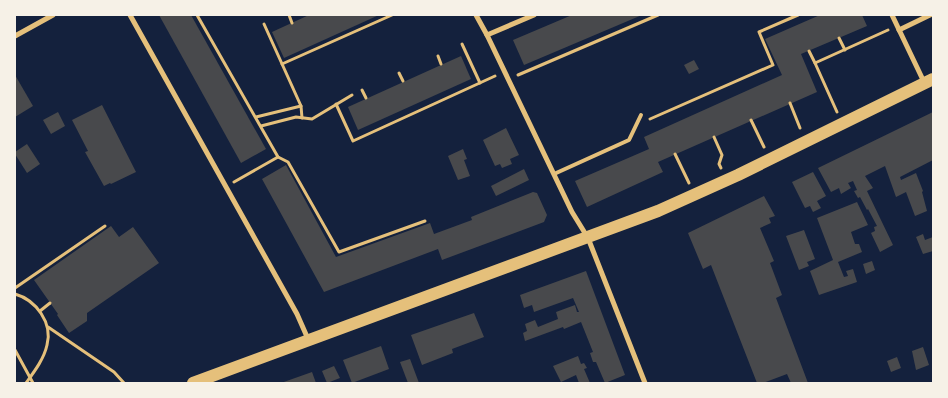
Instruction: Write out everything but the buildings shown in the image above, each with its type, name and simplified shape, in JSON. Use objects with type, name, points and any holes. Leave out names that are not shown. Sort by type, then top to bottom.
[{"type":"main road","points":[[193,383],[658,211],[727,180],[929,81]]},
{"type":"street","points":[[15,36],[52,15]]},
{"type":"street","points":[[130,15],[298,314],[308,341]]},
{"type":"street","points":[[476,15],[572,212],[588,238],[645,383]]},
{"type":"street","points":[[487,35],[534,15]]},
{"type":"street","points":[[892,15],[929,81]]},
{"type":"street","points":[[898,28],[930,15]]},
{"type":"lane","points":[[554,174],[629,140],[641,115]]},
{"type":"path","points":[[197,15],[278,157],[288,162],[339,252],[425,221]]},
{"type":"path","points":[[289,15],[292,23]]},
{"type":"path","points":[[282,64],[392,15]]},
{"type":"path","points":[[508,79],[657,15]]},
{"type":"path","points":[[637,124],[773,64],[759,32],[798,15]]},
{"type":"path","points":[[264,24],[300,106],[302,118]]},
{"type":"path","points":[[814,63],[898,28]]},
{"type":"path","points":[[839,38],[845,50]]},
{"type":"path","points":[[462,44],[480,83]]},
{"type":"path","points":[[809,51],[842,124]]},
{"type":"path","points":[[438,56],[442,64]]},
{"type":"path","points":[[336,104],[353,141],[505,72]]},
{"type":"path","points":[[400,73],[404,81]]},
{"type":"path","points":[[362,90],[366,98]]},
{"type":"path","points":[[261,126],[296,117],[312,119],[352,94]]},
{"type":"path","points":[[790,103],[806,141]]},
{"type":"path","points":[[256,117],[300,106]]},
{"type":"path","points":[[751,120],[770,159]]},
{"type":"path","points":[[714,137],[722,155],[719,164],[727,180]]},
{"type":"path","points":[[675,154],[694,195]]},
{"type":"path","points":[[227,186],[278,157]]},
{"type":"path","points":[[15,288],[104,226]]},
{"type":"path","points":[[41,270],[44,274]]},
{"type":"path","points":[[15,294],[25,297],[40,311],[48,326],[114,372],[124,383]]},
{"type":"path","points":[[40,311],[50,303]]},
{"type":"path","points":[[26,383],[41,360],[48,344],[48,326]]},
{"type":"path","points":[[15,350],[33,383]]}]
